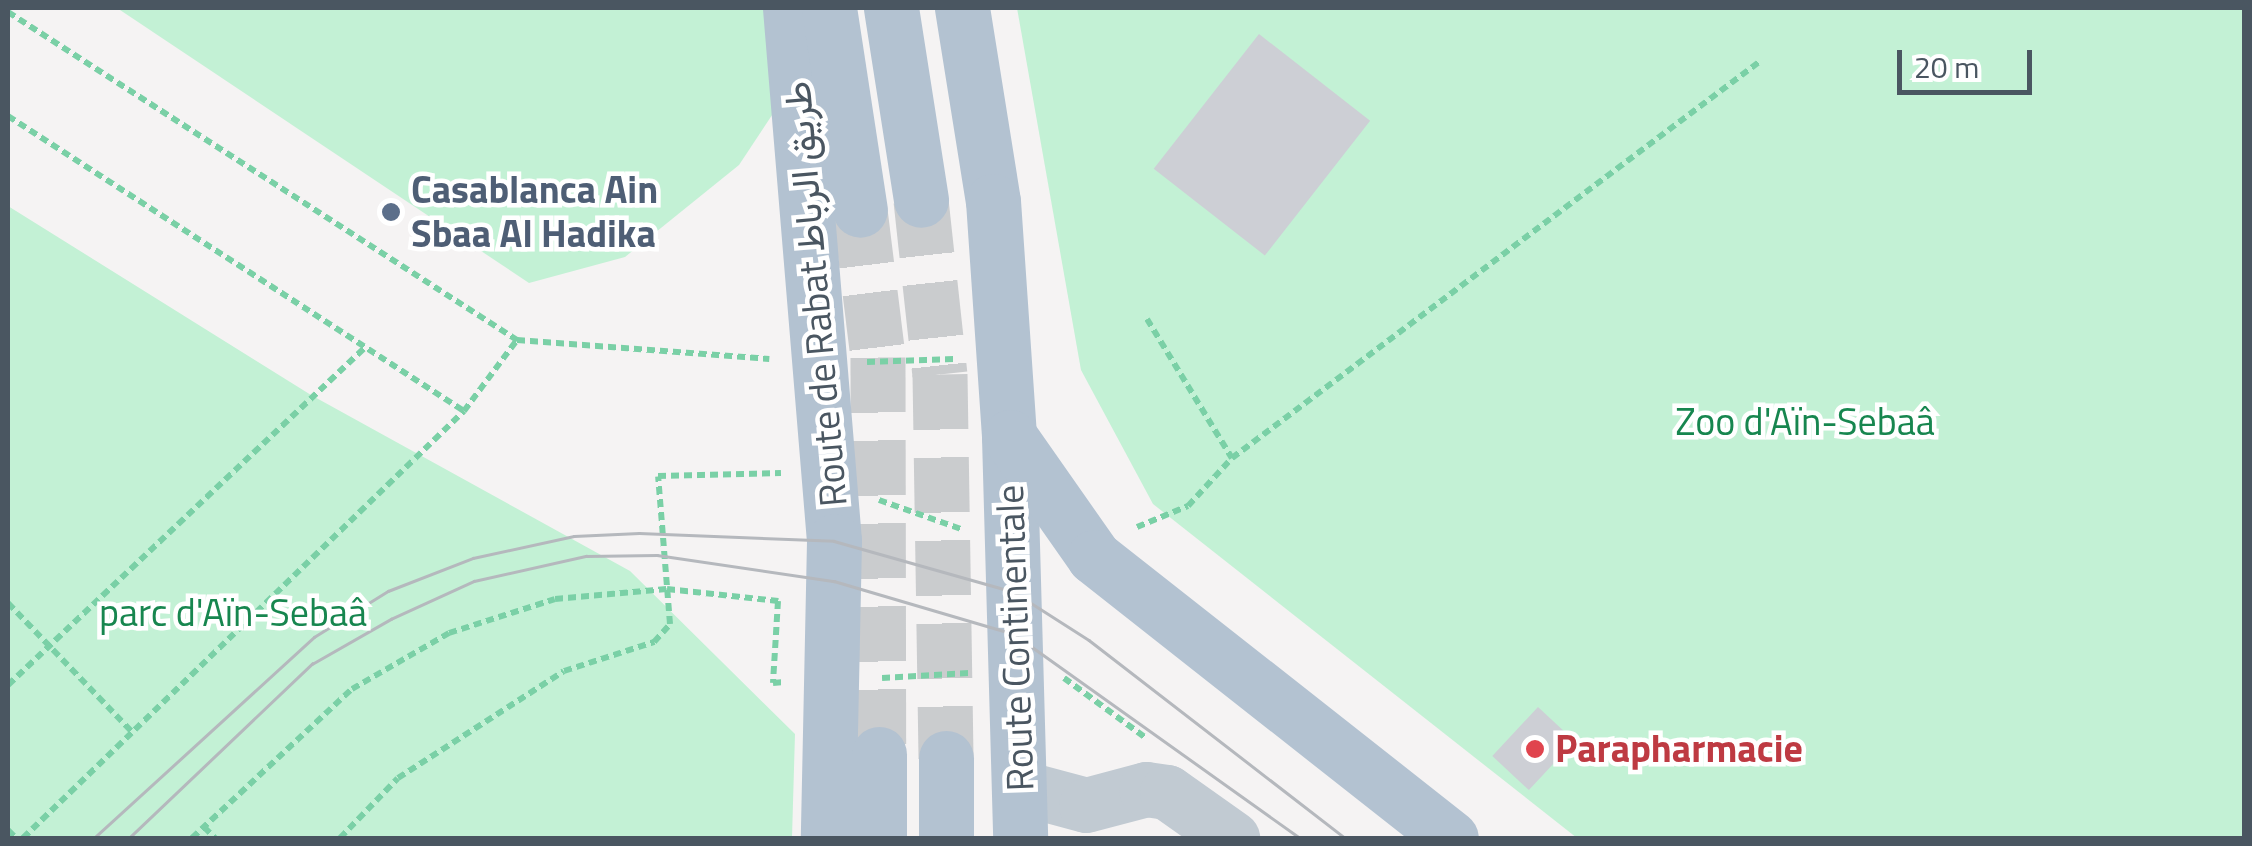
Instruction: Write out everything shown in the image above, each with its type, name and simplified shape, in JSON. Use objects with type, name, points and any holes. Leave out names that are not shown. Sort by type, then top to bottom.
[{"type":"main road","name":"Route de Rabat طريق الرباط","points":[[790,8],[822,363],[834,581],[832,680]]},
{"type":"main road","points":[[830,8],[860,210]]},
{"type":"main road","points":[[891,8],[921,200]]},
{"type":"main road","points":[[962,8],[993,201],[1010,436],[1094,557],[1452,838]]},
{"type":"main road","name":"Route Continentale","points":[[1010,436],[1022,823]]},
{"type":"main road","points":[[828,838],[832,680]]},
{"type":"main road","points":[[879,754],[879,838]]},
{"type":"main road","points":[[946,758],[946,838]]},
{"type":"lane","points":[[1022,823],[1146,789],[1167,792],[1232,838]]},
{"type":"path","points":[[8,12],[517,340],[822,363]]},
{"type":"path","points":[[1133,528],[1188,506],[1232,458],[1760,62]]},
{"type":"path","points":[[8,116],[464,411]]},
{"type":"path","points":[[1147,319],[1232,458]]},
{"type":"path","points":[[8,830],[19,838],[132,732],[464,411],[517,340]]},
{"type":"path","points":[[8,685],[364,347]]},
{"type":"path","points":[[340,838],[398,778],[564,672],[654,642],[670,624],[666,589]]},
{"type":"path","points":[[192,838],[352,688],[449,634],[555,599],[666,589],[778,601],[773,683],[832,680]]},
{"type":"path","points":[[8,603],[132,732]]},
{"type":"path","points":[[204,827],[215,838]]},
{"type":"green space","points":[[117,8],[814,8],[817,47],[739,165],[625,257],[529,283]]},
{"type":"green space","name":"Zoo d'Aïn-Sebaâ","points":[[1017,8],[2244,8],[2244,838],[1577,838],[1153,504],[1081,370]]},
{"type":"green space","name":"parc d'Aïn-Sebaâ","points":[[8,206],[311,395],[630,571],[795,734],[792,838],[8,838]]},
{"type":"building","points":[[1259,34],[1370,121],[1265,256],[1154,169]]},
{"type":"building","name":"Parapharmacie","points":[[1538,707],[1575,741],[1529,790],[1492,756]]},
{"type":"tunnel","points":[[921,200],[940,374],[946,758]]},
{"type":"tunnel","points":[[860,210],[878,357],[879,754]]},
{"type":"tram line","points":[[94,838],[314,637],[388,591],[473,558],[574,536],[639,533],[834,541],[1014,592],[1089,640],[1345,838]]},
{"type":"tram line","points":[[129,838],[312,664],[391,619],[474,581],[586,556],[657,555],[834,581],[1014,634],[1300,838]]},
{"type":"place","name":"Casablanca Ain Sbaa Al Hadika","points":[[391,212]]},
{"type":"place","name":"Parapharmacie","points":[[1535,749]]}]
